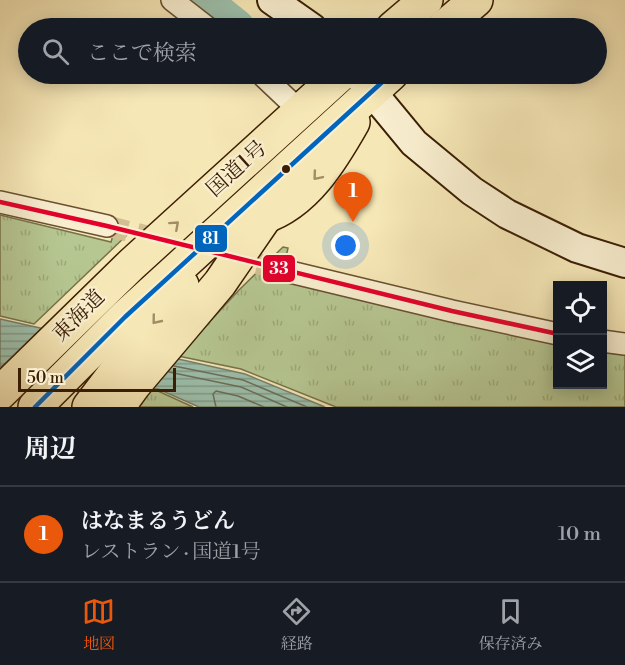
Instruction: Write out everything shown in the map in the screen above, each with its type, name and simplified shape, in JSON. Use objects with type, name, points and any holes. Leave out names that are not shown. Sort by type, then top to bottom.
[{"type":"highway","points":[[405,18],[426,0]]},
{"type":"highway","points":[[455,18],[476,0]]},
{"type":"highway","name":"国道1号","points":[[132,264],[330,84]]},
{"type":"highway","name":"国道1号","points":[[226,225],[285,171],[368,84]]},
{"type":"highway","points":[[89,407],[196,276],[266,216],[290,202],[314,181],[335,154],[370,84]]},
{"type":"highway","points":[[266,216],[285,171]]},
{"type":"highway","points":[[118,407],[226,225],[266,216]]},
{"type":"highway","name":"東海道","points":[[0,393],[132,264]]},
{"type":"highway","points":[[35,407],[125,317],[196,276]]},
{"type":"street","points":[[172,0],[195,18]]},
{"type":"street","points":[[272,0],[298,18]]},
{"type":"street","points":[[272,84],[300,111]]},
{"type":"street","points":[[376,84],[414,143],[472,191],[507,214],[577,248],[625,262]]},
{"type":"street","points":[[0,202],[107,226]]},
{"type":"street","points":[[286,271],[553,333]]},
{"type":"street","points":[[607,342],[625,344]]},
{"type":"green space","points":[[0,215],[111,242],[117,222],[127,235],[34,324],[0,316]]},
{"type":"green space","points":[[283,247],[288,248],[286,257],[282,257],[276,280],[553,342],[553,389],[607,389],[607,353],[625,355],[625,407],[336,407],[241,369],[178,356],[239,290]]},
{"type":"green space","points":[[150,390],[158,391],[193,407],[137,407]]},
{"type":"water","points":[[0,319],[245,374],[325,407],[199,407],[158,389],[79,382],[0,366]]},
{"type":"waterway","points":[[201,0],[224,18]]},
{"type":"tunnel","points":[[107,226],[286,271]]},
{"type":"transit line","name":"81","points":[[35,407],[125,317],[380,84]]},
{"type":"transit line","name":"33","points":[[0,202],[452,311],[553,333]]},
{"type":"place","name":"はなまるうどん","points":[[353,222]]}]
